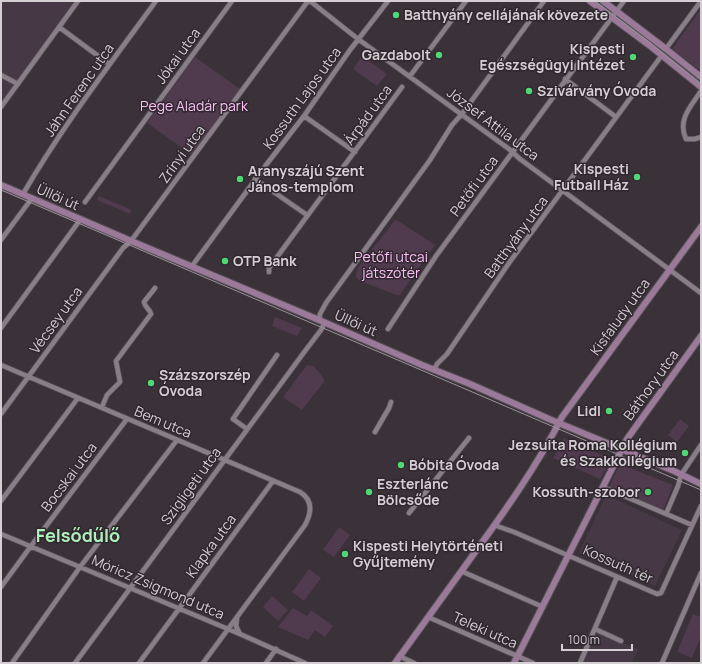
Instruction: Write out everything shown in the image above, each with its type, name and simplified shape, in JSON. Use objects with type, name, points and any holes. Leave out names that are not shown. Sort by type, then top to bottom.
[{"type":"main road","points":[[590,1],[662,55],[701,87]]},
{"type":"main road","points":[[603,1],[701,77]]},
{"type":"main road","name":"Üllői út","points":[[1,185],[131,242],[322,321],[701,484]]},
{"type":"main road","name":"Kisfaludy utca","points":[[395,663],[522,485],[562,417],[643,304],[701,227]]},
{"type":"main road","name":"Báthory utca","points":[[622,449],[627,439],[701,336]]},
{"type":"main road","name":"Kossuth tér","points":[[568,556],[622,449]]},
{"type":"main road","points":[[514,663],[568,556]]},
{"type":"street","points":[[1,107],[78,1]]},
{"type":"street","name":"Jáhn Ferenc utca","points":[[23,194],[109,64],[156,1]]},
{"type":"street","name":"Jókai utca","points":[[85,202],[232,1]]},
{"type":"street","name":"József Attila utca","points":[[309,1],[358,39],[462,114],[701,293]]},
{"type":"street","name":"Zrínyi utca","points":[[131,242],[309,1]]},
{"type":"street","name":"Kossuth Lajos utca","points":[[192,266],[255,179],[304,116],[358,39],[388,1]]},
{"type":"street","points":[[410,76],[466,1]]},
{"type":"street","name":"Szigligeti utca","points":[[75,663],[321,330],[322,321],[320,314],[326,303],[430,160],[452,125],[462,114],[544,1]]},
{"type":"street","name":"Petőfi utca","points":[[388,329],[436,256],[565,79],[624,1]]},
{"type":"street","points":[[668,46],[701,1]]},
{"type":"street","points":[[59,27],[109,64]]},
{"type":"street","name":"Batthyány utca","points":[[434,370],[437,364],[447,354],[509,263],[662,55]]},
{"type":"street","points":[[1,75],[18,84]]},
{"type":"street","points":[[565,79],[616,117]]},
{"type":"street","name":"Árpád utca","points":[[269,272],[269,268],[307,215],[402,87]]},
{"type":"street","points":[[701,91],[683,119],[683,130],[686,139],[701,137]]},
{"type":"street","points":[[304,116],[355,152]]},
{"type":"street","points":[[255,179],[307,215]]},
{"type":"street","points":[[1,240],[32,198]]},
{"type":"street","points":[[1,328],[80,220]]},
{"type":"street","name":"Vécsey utca","points":[[1,414],[125,246],[131,242]]},
{"type":"street","points":[[102,407],[107,395],[120,382],[116,361],[151,314],[144,302],[155,288]]},
{"type":"street","points":[[247,429],[233,419],[277,355]]},
{"type":"street","name":"Bem utca","points":[[1,365],[225,459],[303,494],[308,499],[311,505],[311,511],[306,525],[237,618]]},
{"type":"street","points":[[1,501],[78,398]]},
{"type":"street","points":[[376,432],[391,402]]},
{"type":"street","name":"Bocskai utca","points":[[1,588],[127,419]]},
{"type":"street","points":[[409,513],[469,438]]},
{"type":"street","points":[[12,663],[80,567],[177,440]]},
{"type":"street","points":[[666,514],[681,475],[701,445]]},
{"type":"street","name":"Klapka utca","points":[[139,663],[273,481]]},
{"type":"street","points":[[603,487],[692,525]]},
{"type":"street","name":"Kossuth tér","points":[[568,556],[657,594],[661,593],[701,506]]},
{"type":"street","points":[[494,525],[514,532],[568,556]]},
{"type":"street","name":"Móricz Zsigmond utca","points":[[1,534],[229,629],[305,663]]},
{"type":"street","points":[[461,570],[543,607]]},
{"type":"street","points":[[662,663],[701,573]]},
{"type":"street","points":[[580,663],[617,577]]},
{"type":"street","name":"Teleki utca","points":[[428,617],[532,663]]},
{"type":"street","points":[[203,663],[237,618]]},
{"type":"street","points":[[237,618],[236,626],[240,634]]},
{"type":"street","points":[[595,630],[621,640]]},
{"type":"street","points":[[266,663],[276,649]]},
{"type":"street","points":[[399,656],[414,663]]},
{"type":"shaded area","points":[[1,1],[74,1],[1,103]]},
{"type":"shaded area","points":[[606,495],[682,530],[655,586],[579,553]]},
{"type":"shaded area","points":[[596,632],[638,649],[632,663],[583,663]]},
{"type":"green space","points":[[701,9],[701,71],[672,49]]},
{"type":"green space","points":[[362,56],[387,74],[377,86],[353,69]]},
{"type":"green space","name":"Pege Aladár park","points":[[195,57],[240,89],[192,155],[147,123]]},
{"type":"green space","points":[[99,196],[132,210],[130,214],[97,200]]},
{"type":"green space","name":"Petőfi utcai játszótér","points":[[395,220],[435,245],[399,296],[360,281],[356,277],[357,269]]},
{"type":"green space","points":[[275,317],[302,328],[297,336],[272,326]]},
{"type":"green space","points":[[307,365],[314,366],[324,379],[324,382],[302,410],[283,397]]},
{"type":"green space","points":[[680,419],[689,426],[677,442],[668,435]]},
{"type":"green space","points":[[564,438],[611,459],[600,479],[553,458]]},
{"type":"green space","points":[[620,464],[673,485],[663,510],[609,487]]},
{"type":"green space","points":[[339,527],[350,535],[334,557],[323,550]]},
{"type":"green space","points":[[309,569],[321,578],[304,601],[292,592]]},
{"type":"green space","points":[[272,596],[288,610],[278,621],[263,607]]},
{"type":"green space","points":[[293,608],[307,616],[311,610],[333,626],[325,637],[315,630],[308,640],[278,627]]},
{"type":"green space","points":[[693,614],[701,617],[701,636],[692,658],[677,652]]},
{"type":"tram line","points":[[595,1],[701,84]]},
{"type":"tram line","points":[[1,190],[701,490]]},
{"type":"place","name":"Batthyány cellájának kövezete","points":[[396,15]]},
{"type":"place","name":"Gazdabolt","points":[[439,55]]},
{"type":"place","name":"Kispesti Egészségügyi Intézet","points":[[633,57]]},
{"type":"place","name":"Szivárvány Óvoda","points":[[529,91]]},
{"type":"place","name":"Kispesti Futball Ház","points":[[637,177]]},
{"type":"place","name":"Aranyszájú Szent János-templom","points":[[240,179]]},
{"type":"place","name":"OTP Bank","points":[[225,261]]},
{"type":"place","name":"Százszorszép Óvoda","points":[[151,383]]},
{"type":"place","name":"Lidl","points":[[609,411]]},
{"type":"place","name":"Jezsuita Roma Kollégium és Szakkollégium","points":[[685,453]]},
{"type":"place","name":"Bóbita Óvoda","points":[[401,465]]},
{"type":"place","name":"Eszterlánc Bölcsőde","points":[[369,492]]},
{"type":"place","name":"Kossuth-szobor","points":[[648,492]]},
{"type":"place","name":"Kispesti Helytörténeti Gyűjtemény","points":[[345,554]]},
{"type":"district","name":"Felsődűlő","points":[[78,536]]}]
